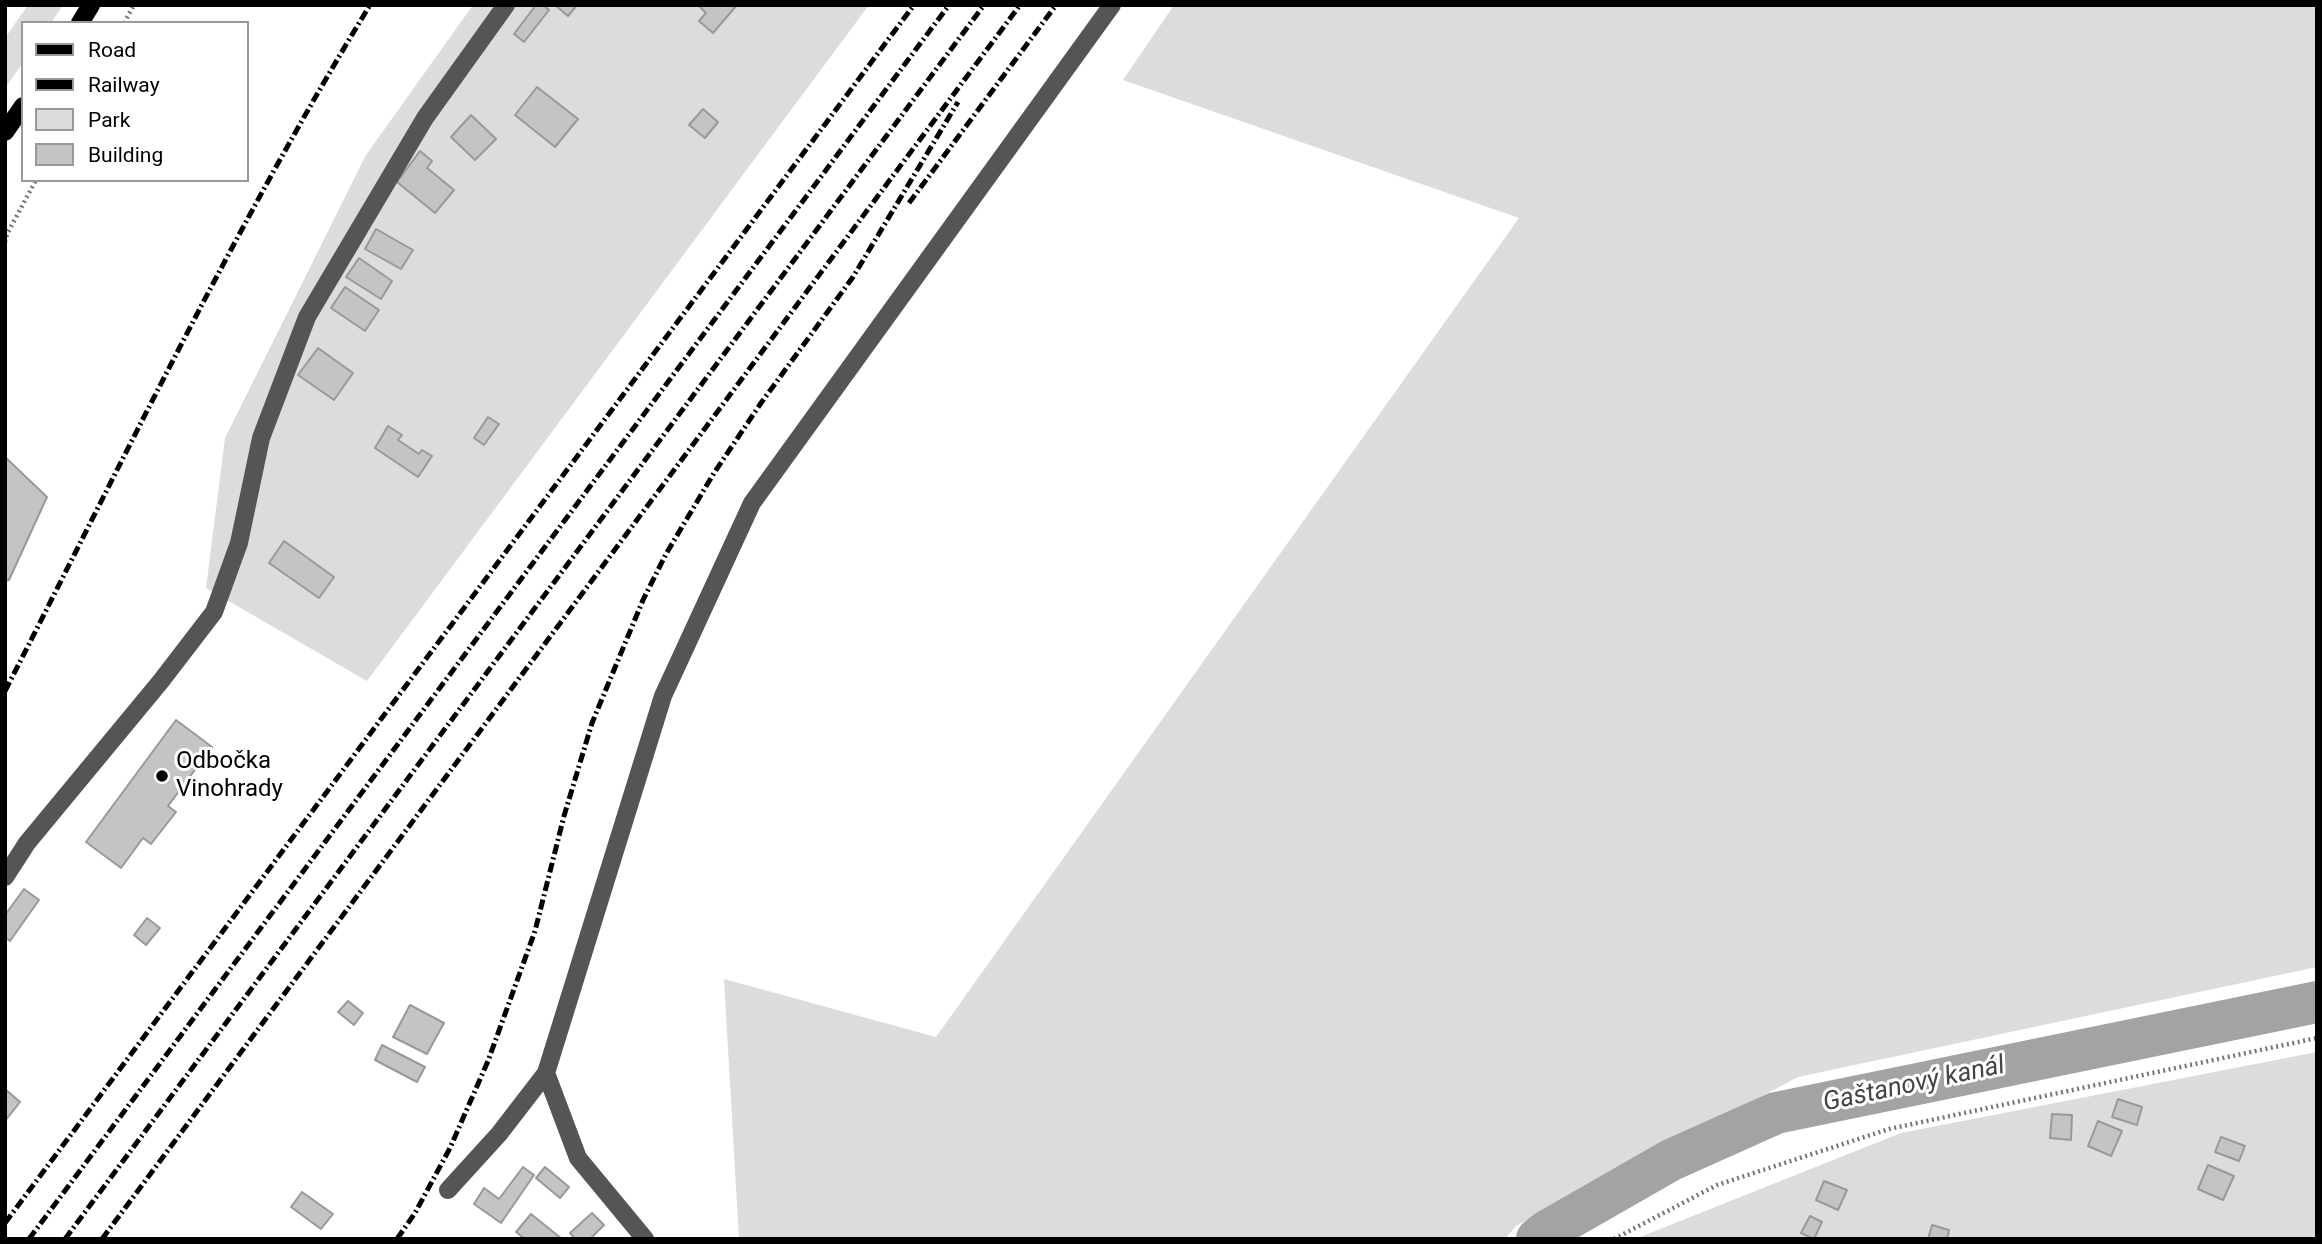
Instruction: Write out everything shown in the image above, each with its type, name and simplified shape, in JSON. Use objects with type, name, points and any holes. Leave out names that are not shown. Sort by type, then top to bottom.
[{"type":"main road","points":[[81,21],[92,5]]},
{"type":"main road","points":[[5,132],[21,109]]},
{"type":"lane","points":[[5,877],[27,843],[161,681],[214,612],[239,544],[261,438],[307,317],[425,118],[506,5]]},
{"type":"lane","points":[[448,1190],[499,1134],[546,1073],[663,696],[752,503],[1112,5]]},
{"type":"lane","points":[[546,1073],[578,1158],[645,1239]]},
{"type":"path","points":[[125,21],[134,5]]},
{"type":"path","points":[[5,242],[35,182]]},
{"type":"path","points":[[1614,1239],[1717,1185],[1889,1129],[2317,1038]]},
{"type":"green space","points":[[28,5],[63,5],[52,21],[21,21],[21,66],[5,88],[5,38]]},
{"type":"green space","points":[[473,5],[869,5],[367,681],[206,588],[225,438],[366,155]]},
{"type":"green space","points":[[1174,5],[2317,5],[2317,967],[1798,1077],[1516,1226],[1505,1239],[739,1239],[724,979],[936,1037],[1519,218],[1123,80]]},
{"type":"green space","points":[[2317,1052],[2317,1239],[1635,1239],[1901,1133]]},
{"type":"building","points":[[536,5],[543,5],[549,10],[524,42],[514,34]]},
{"type":"building","points":[[555,5],[577,5],[568,16]]},
{"type":"building","points":[[698,5],[737,5],[713,33],[699,21],[706,13]]},
{"type":"building","points":[[537,87],[578,119],[555,147],[515,115]]},
{"type":"building","points":[[703,109],[718,122],[705,138],[689,125]]},
{"type":"building","points":[[471,115],[496,139],[475,160],[451,137]]},
{"type":"building","points":[[420,151],[432,161],[427,168],[454,190],[435,213],[397,182]]},
{"type":"building","points":[[376,229],[413,250],[401,269],[365,249]]},
{"type":"building","points":[[359,258],[392,281],[381,299],[346,277]]},
{"type":"building","points":[[345,287],[379,310],[365,331],[331,308]]},
{"type":"building","points":[[318,348],[353,373],[334,400],[298,375]]},
{"type":"building","points":[[488,417],[499,424],[484,445],[474,438]]},
{"type":"building","points":[[388,426],[402,435],[398,440],[419,454],[422,450],[432,456],[418,477],[375,448]]},
{"type":"building","points":[[5,457],[47,497],[9,580],[5,581]]},
{"type":"building","points":[[284,541],[334,577],[319,598],[269,563]]},
{"type":"building","name":"Odbočka Vinohrady","points":[[176,720],[212,747],[168,806],[176,812],[151,844],[143,838],[121,868],[86,842]]},
{"type":"building","points":[[24,889],[39,900],[10,941],[5,937],[5,915]]},
{"type":"building","points":[[147,918],[160,928],[146,945],[134,935]]},
{"type":"building","points":[[348,1001],[363,1013],[354,1025],[338,1012]]},
{"type":"building","points":[[410,1005],[444,1023],[427,1054],[393,1037]]},
{"type":"building","points":[[382,1045],[425,1067],[417,1082],[375,1060]]},
{"type":"building","points":[[5,1089],[20,1102],[5,1121]]},
{"type":"building","points":[[2118,1099],[2142,1107],[2137,1125],[2112,1117]]},
{"type":"building","points":[[2052,1114],[2072,1115],[2071,1140],[2050,1138]]},
{"type":"building","points":[[2098,1121],[2122,1131],[2111,1156],[2088,1146]]},
{"type":"building","points":[[2221,1137],[2245,1146],[2239,1161],[2215,1152]]},
{"type":"building","points":[[2208,1165],[2234,1176],[2223,1200],[2198,1189]]},
{"type":"building","points":[[523,1167],[534,1175],[501,1223],[474,1204],[484,1188],[499,1199]]},
{"type":"building","points":[[545,1167],[569,1187],[560,1198],[536,1178]]},
{"type":"building","points":[[1824,1181],[1847,1190],[1838,1210],[1816,1200]]},
{"type":"building","points":[[302,1192],[333,1214],[321,1229],[291,1207]]},
{"type":"building","points":[[592,1213],[604,1225],[590,1239],[575,1239],[570,1233]]},
{"type":"building","points":[[531,1214],[562,1239],[525,1239],[516,1232]]},
{"type":"building","points":[[1810,1216],[1822,1222],[1814,1239],[1801,1233]]},
{"type":"building","points":[[1932,1225],[1949,1230],[1947,1239],[1928,1239]]},
{"type":"waterway","name":"Gaštanový kanál","points":[[1537,1239],[1671,1160],[1776,1113],[2317,1002]]},
{"type":"railway","points":[[5,691],[226,259],[320,88],[370,5]]},
{"type":"railway","points":[[5,1223],[914,5]]},
{"type":"railway","points":[[29,1239],[949,5]]},
{"type":"railway","points":[[65,1239],[984,5]]},
{"type":"railway","points":[[102,1239],[1020,5]]},
{"type":"railway","points":[[909,203],[1056,5]]},
{"type":"railway","points":[[397,1239],[415,1213],[450,1148],[488,1061],[535,931],[564,816],[592,723],[643,600],[666,554],[714,473],[761,403],[853,277],[958,102]]},
{"type":"place","name":"Odbočka Vinohrady","points":[[162,776]]}]
